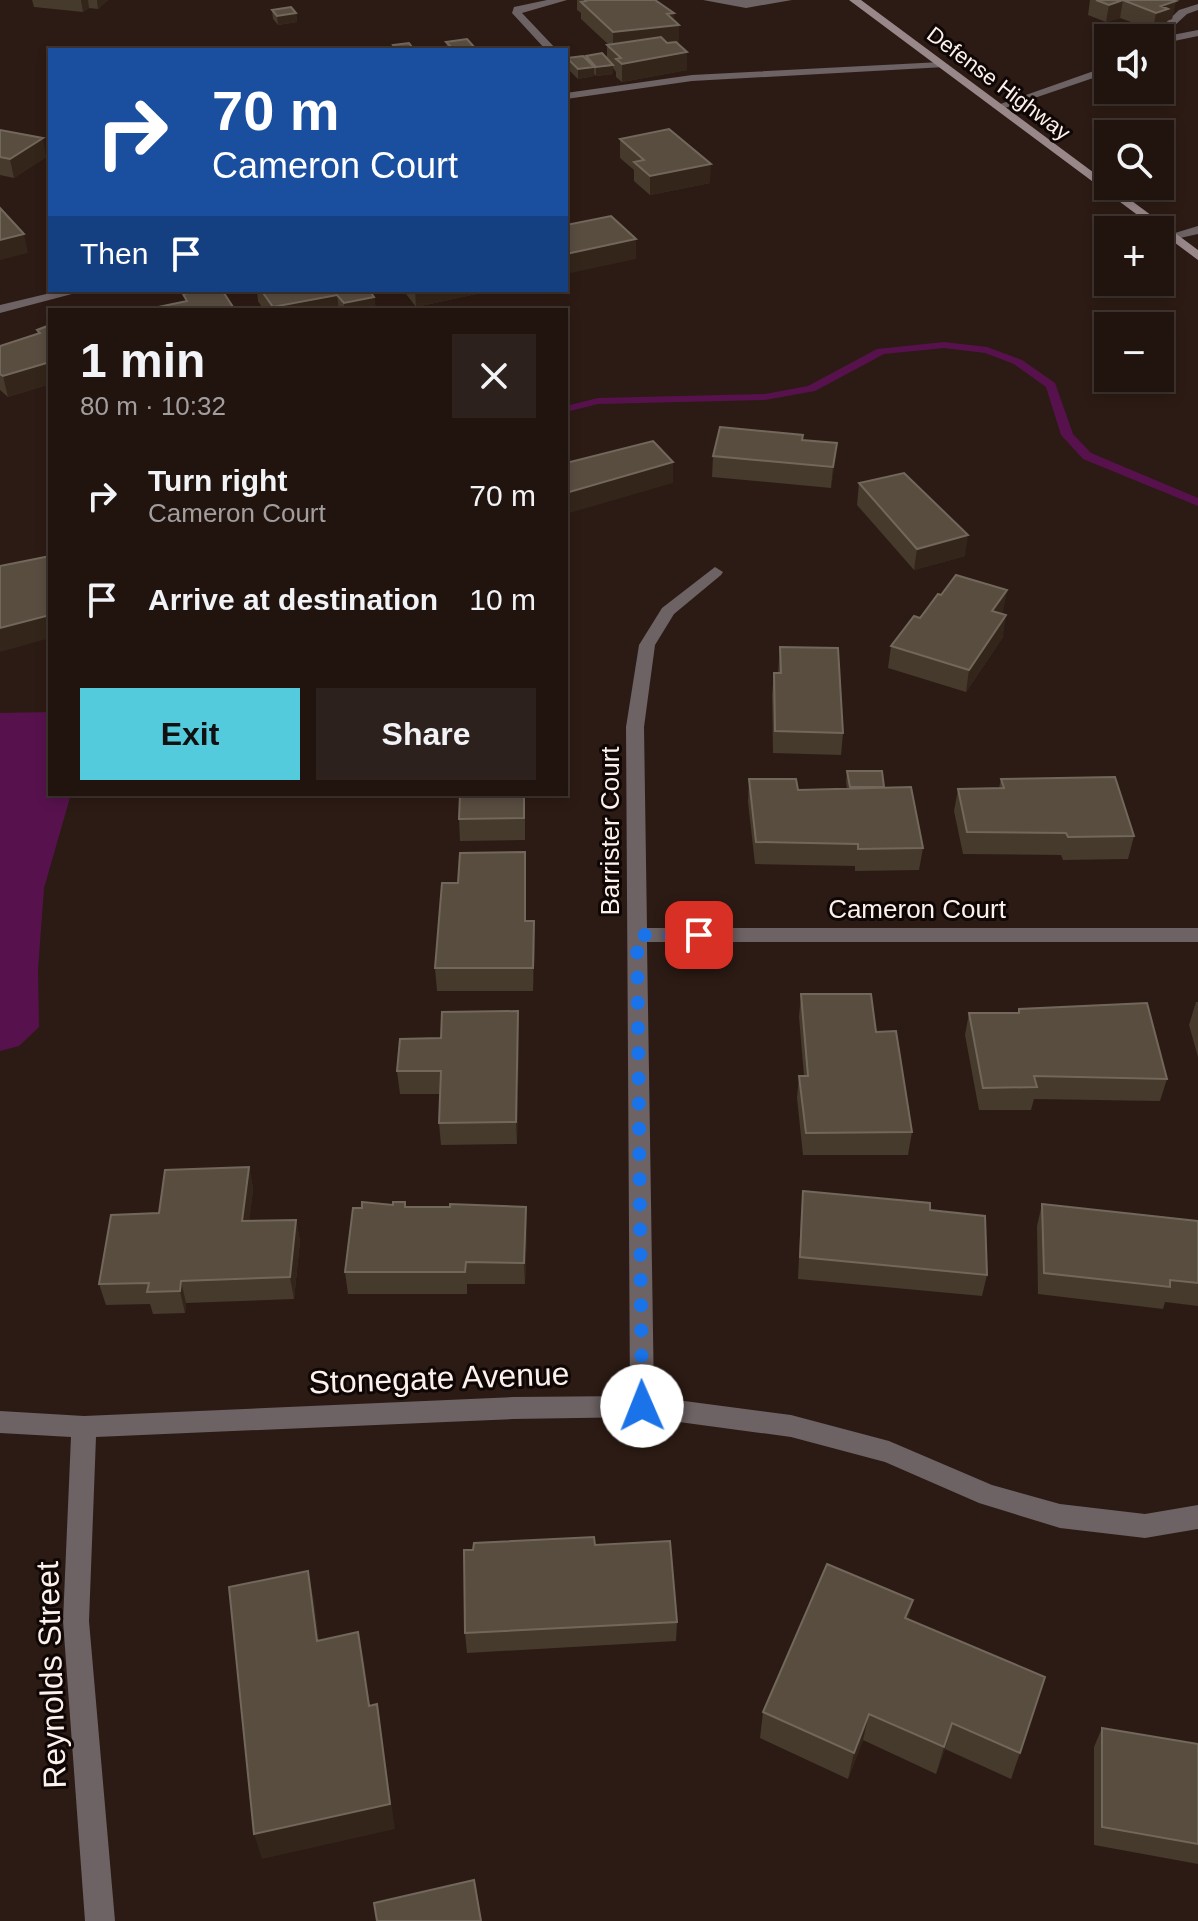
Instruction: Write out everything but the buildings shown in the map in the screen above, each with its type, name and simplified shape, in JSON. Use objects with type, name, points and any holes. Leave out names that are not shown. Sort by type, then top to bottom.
[{"type":"main road","name":"Defense Highway","points":[[854,0],[1144,216]]},
{"type":"main road","name":"Defense Highway","points":[[1174,238],[1198,256]]},
{"type":"street","points":[[550,48],[517,13],[518,9],[562,0]]},
{"type":"street","points":[[708,0],[746,5],[787,0]]},
{"type":"street","points":[[1170,24],[1183,12],[1198,7]]},
{"type":"street","points":[[1174,38],[1198,33]]},
{"type":"street","points":[[568,96],[692,78],[941,65]]},
{"type":"street","points":[[998,107],[1094,74]]},
{"type":"street","points":[[1174,235],[1198,230]]},
{"type":"street","points":[[0,309],[72,292]]},
{"type":"street","name":"Barrister Court","points":[[642,1406],[635,727],[647,645],[668,611],[715,572]]},
{"type":"street","name":"Cameron Court","points":[[637,935],[1198,935]]},
{"type":"street","name":"Stonegate Avenue","points":[[0,1422],[84,1427],[513,1408],[642,1406],[791,1426],[889,1452],[988,1495],[1060,1516],[1145,1526],[1198,1517]]},
{"type":"street","name":"Reynolds Street","points":[[84,1427],[76,1621],[100,1921]]},
{"type":"shaded area","points":[[48,712],[48,796],[70,796],[44,888],[38,969],[39,1027],[19,1046],[0,1051],[0,713]]},
{"type":"waterway","points":[[568,408],[598,401],[765,397],[811,389],[881,351],[944,345],[987,350],[1018,362],[1051,385],[1067,435],[1087,456],[1198,502]]},
{"type":"route","points":[[642,1406],[637,935],[699,935]]}]
